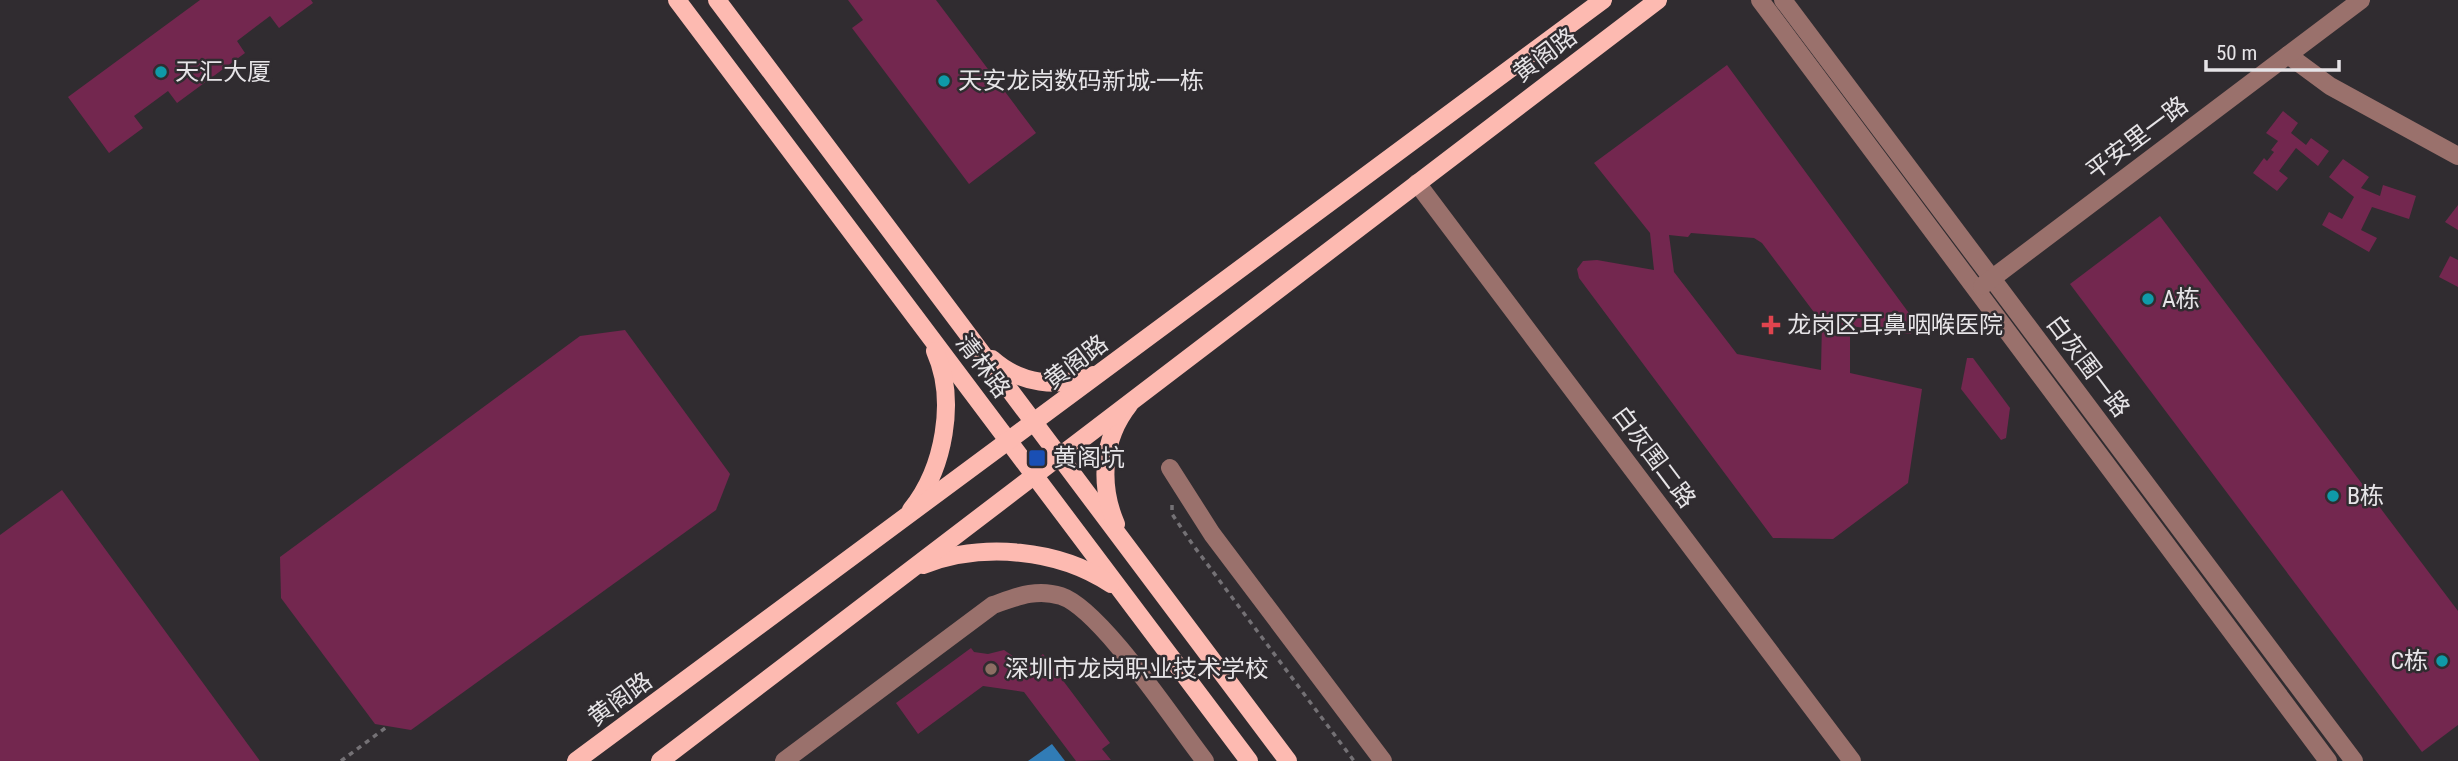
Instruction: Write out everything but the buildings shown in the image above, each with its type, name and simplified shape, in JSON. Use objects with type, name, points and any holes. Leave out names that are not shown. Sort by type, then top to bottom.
[{"type":"main road","name":"清林路","points":[[677,0],[1249,761]]},
{"type":"main road","name":"清林路","points":[[717,0],[1288,761]]},
{"type":"main road","name":"黄阁路","points":[[576,761],[1603,0]]},
{"type":"main road","name":"黄阁路","points":[[660,761],[1137,394],[1658,0]]},
{"type":"main road","points":[[901,522],[930,480],[943,428],[943,378],[928,335]]},
{"type":"main road","points":[[974,342],[996,363],[1017,376],[1040,383],[1066,383],[1115,364]]},
{"type":"main road","points":[[1124,542],[1110,505],[1105,461],[1111,438],[1122,414],[1137,394]]},
{"type":"main road","points":[[906,571],[966,553],[1018,553],[1069,564],[1096,574],[1120,590]]},
{"type":"main road","points":[[1213,713],[1238,694]]},
{"type":"street","name":"白灰围一路","points":[[1760,0],[2328,761]]},
{"type":"street","name":"白灰围一路","points":[[1783,0],[2354,761]]},
{"type":"street","name":"平安里一路","points":[[1976,290],[2361,0]]},
{"type":"street","points":[[2288,55],[2330,86],[2458,156]]},
{"type":"street","name":"白灰围二路","points":[[1417,183],[1852,761]]},
{"type":"street","points":[[1170,468],[1212,534],[1383,761]]},
{"type":"street","points":[[783,761],[993,605],[1031,592],[1062,596],[1092,617],[1205,761]]},
{"type":"path","points":[[1172,503],[1172,514],[1354,761]]},
{"type":"path","points":[[341,761],[388,726]]},
{"type":"water","points":[[1052,744],[1065,761],[1028,761]]},
{"type":"place","name":"天汇大厦","points":[[161,72]]},
{"type":"place","name":"天安龙岗数码新城-一栋","points":[[944,81]]},
{"type":"place","name":"A栋","points":[[2148,299]]},
{"type":"place","name":"龙岗区耳鼻咽喉医院","points":[[1771,325]]},
{"type":"place","name":"黄阁坑","points":[[1037,458]]},
{"type":"place","name":"B栋","points":[[2333,496]]},
{"type":"place","name":"C栋","points":[[2442,661]]},
{"type":"place","name":"深圳市龙岗职业技术学校","points":[[991,669]]}]
